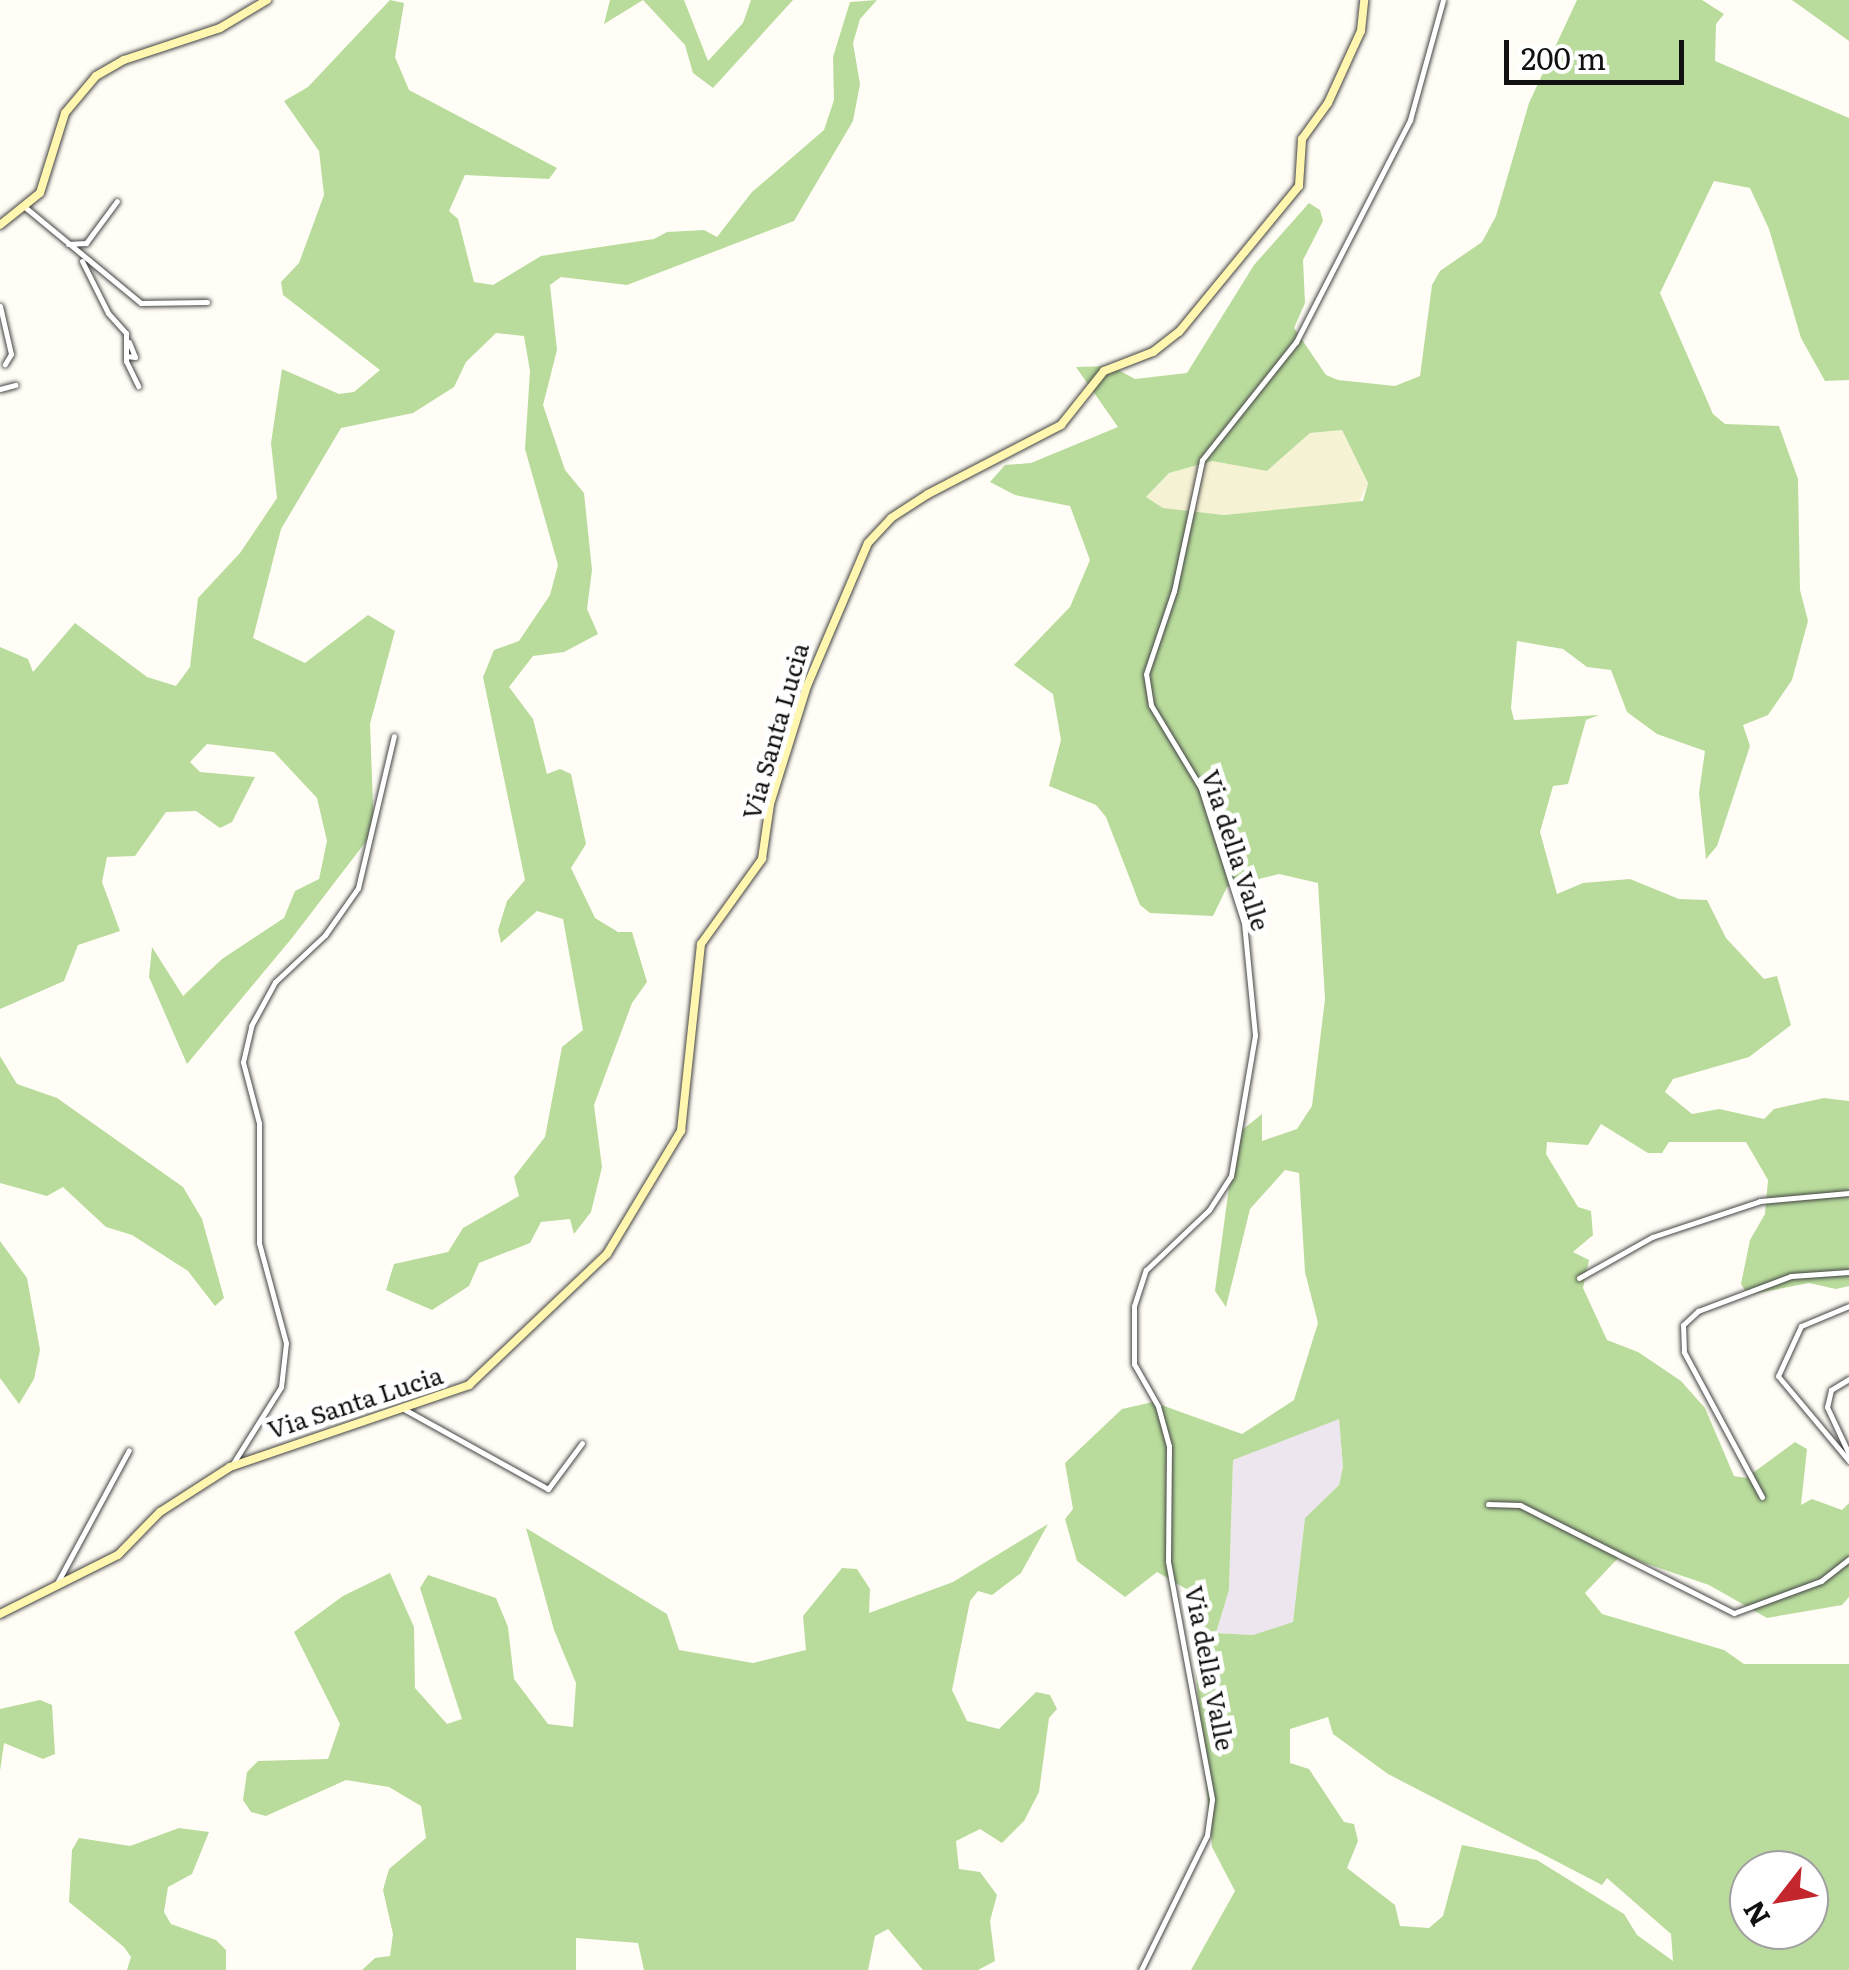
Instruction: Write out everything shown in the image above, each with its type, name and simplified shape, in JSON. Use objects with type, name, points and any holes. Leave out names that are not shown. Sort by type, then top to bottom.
[{"type":"street","points":[[0,226],[26,208],[46,181],[65,113],[92,80],[124,60],[228,25],[267,0]]},
{"type":"street","name":"Via Santa Lucia","points":[[0,1614],[115,1557],[160,1512],[230,1467],[400,1406],[456,1391],[490,1369],[544,1307],[607,1254],[676,1142],[686,1110],[701,944],[762,858],[772,796],[807,686],[839,598],[871,538],[928,494],[1062,425],[1104,371],[1154,352],[1179,332],[1296,190],[1302,139],[1328,103],[1361,31],[1364,0]]},
{"type":"street","name":"Via della Valle","points":[[1141,1970],[1207,1835],[1212,1800],[1168,1556],[1170,1452],[1158,1406],[1134,1364],[1134,1306],[1146,1270],[1201,1218],[1230,1176],[1255,1035],[1244,923],[1204,795],[1151,705],[1146,674],[1174,591],[1202,460],[1291,350],[1413,112],[1443,0]]},
{"type":"street","points":[[62,242],[84,245],[117,201]]},
{"type":"street","points":[[26,208],[78,257],[146,306],[207,302]]},
{"type":"street","points":[[78,257],[128,338],[126,356],[138,386]]},
{"type":"street","points":[[0,306],[11,353],[5,364]]},
{"type":"street","points":[[0,389],[16,385]]},
{"type":"street","points":[[230,1467],[281,1387],[286,1343],[259,1243],[259,1123],[243,1062],[251,1026],[276,982],[352,900],[376,828],[394,736]]},
{"type":"street","points":[[1579,1278],[1652,1237],[1760,1201],[1849,1193]]},
{"type":"street","points":[[1762,1497],[1684,1352],[1683,1324],[1698,1311],[1791,1276],[1849,1272]]},
{"type":"street","points":[[1849,1306],[1801,1326],[1778,1378],[1849,1457]]},
{"type":"street","points":[[1849,1378],[1831,1390],[1827,1407],[1849,1457]]},
{"type":"street","points":[[400,1406],[548,1490],[582,1444]]},
{"type":"street","points":[[56,1585],[129,1450]]},
{"type":"street","points":[[1488,1504],[1520,1505],[1734,1613],[1828,1578],[1849,1560]]},
{"type":"shaded area","points":[[1342,430],[1368,483],[1358,504],[1224,515],[1163,508],[1146,497],[1169,473],[1212,461],[1267,471],[1310,433]]},
{"type":"shaded area","points":[[1339,1418],[1343,1467],[1339,1485],[1305,1518],[1293,1622],[1253,1635],[1216,1633],[1229,1590],[1233,1460]]},
{"type":"green space","points":[[390,0],[404,3],[395,57],[409,90],[557,168],[549,179],[465,175],[449,211],[458,219],[474,282],[493,285],[541,256],[654,239],[667,232],[704,230],[717,237],[752,192],[824,130],[834,100],[833,57],[850,2],[877,0],[860,19],[853,43],[860,84],[853,121],[794,221],[627,285],[561,277],[550,285],[557,350],[543,405],[565,470],[584,493],[592,570],[587,609],[598,634],[564,652],[533,656],[509,687],[533,719],[547,774],[560,769],[571,774],[586,844],[571,868],[595,918],[618,932],[632,932],[647,982],[632,1003],[594,1105],[602,1167],[591,1212],[574,1234],[570,1219],[541,1222],[530,1243],[479,1263],[469,1286],[432,1310],[386,1290],[394,1264],[448,1252],[463,1228],[519,1196],[514,1177],[545,1137],[562,1047],[583,1030],[563,919],[537,911],[501,943],[498,930],[507,901],[525,880],[483,677],[494,650],[519,641],[550,595],[558,565],[525,449],[530,371],[524,336],[496,333],[466,362],[454,387],[413,413],[341,428],[281,529],[253,638],[305,663],[368,615],[395,631],[370,724],[374,831],[292,938],[187,1064],[149,977],[152,947],[183,996],[222,959],[284,918],[295,891],[319,879],[327,841],[317,798],[274,752],[207,744],[190,762],[200,772],[255,777],[232,822],[220,828],[196,811],[166,812],[135,856],[107,857],[102,882],[120,931],[78,945],[64,981],[0,1009],[0,647],[28,659],[33,672],[75,623],[147,677],[176,686],[190,667],[198,598],[240,553],[277,498],[271,443],[282,369],[339,394],[354,392],[380,370],[283,295],[281,282],[299,263],[324,195],[319,151],[284,101],[308,87]]},
{"type":"green space","points":[[610,0],[643,0],[604,24]]},
{"type":"green space","points":[[643,0],[684,0],[708,61],[743,23],[751,0],[793,0],[713,88],[693,73],[685,45]]},
{"type":"green space","points":[[1577,0],[1702,0],[1724,14],[1716,24],[1715,61],[1849,118],[1849,380],[1825,381],[1801,338],[1769,229],[1750,188],[1714,181],[1660,293],[1713,414],[1725,424],[1779,426],[1798,479],[1800,590],[1808,621],[1792,680],[1768,715],[1743,725],[1750,746],[1717,846],[1706,859],[1699,793],[1705,751],[1657,734],[1627,712],[1611,670],[1587,667],[1563,649],[1517,641],[1511,708],[1514,720],[1599,715],[1586,720],[1568,784],[1553,786],[1540,832],[1557,894],[1583,883],[1630,879],[1679,899],[1707,900],[1726,938],[1764,979],[1777,976],[1791,1025],[1749,1057],[1673,1079],[1665,1092],[1692,1114],[1719,1109],[1764,1119],[1774,1109],[1824,1098],[1849,1101],[1849,1286],[1836,1289],[1809,1283],[1748,1295],[1741,1284],[1750,1240],[1765,1214],[1768,1180],[1746,1142],[1669,1142],[1662,1153],[1648,1153],[1601,1124],[1588,1145],[1547,1142],[1546,1154],[1578,1207],[1591,1211],[1593,1235],[1573,1252],[1589,1260],[1583,1288],[1607,1340],[1638,1352],[1681,1381],[1705,1408],[1734,1476],[1746,1478],[1795,1442],[1807,1449],[1801,1505],[1812,1499],[1842,1510],[1849,1503],[1849,1597],[1842,1605],[1767,1618],[1709,1585],[1621,1555],[1585,1593],[1602,1614],[1724,1650],[1744,1664],[1849,1664],[1849,1970],[1191,1970],[1235,1891],[1212,1847],[1188,1590],[1157,1572],[1125,1597],[1077,1561],[1065,1519],[1073,1509],[1065,1463],[1122,1409],[1153,1402],[1242,1434],[1294,1400],[1318,1323],[1305,1272],[1299,1173],[1285,1170],[1250,1209],[1226,1307],[1215,1291],[1236,1135],[1262,1114],[1262,1141],[1297,1129],[1312,1106],[1325,999],[1318,883],[1279,874],[1227,887],[1213,916],[1150,913],[1140,905],[1106,817],[1096,805],[1049,786],[1061,740],[1053,694],[1014,665],[1070,607],[1090,560],[1070,506],[1015,495],[990,482],[1005,465],[1031,463],[1118,427],[1076,367],[1111,366],[1135,379],[1187,373],[1254,265],[1309,203],[1320,210],[1323,221],[1303,260],[1305,303],[1294,328],[1326,375],[1338,380],[1395,386],[1420,376],[1432,285],[1440,271],[1482,242],[1496,216],[1529,103]],"holes":[[[1342,430],[1368,483],[1363,501],[1224,515],[1163,508],[1146,497],[1169,473],[1212,461],[1267,471],[1310,433]],[[1339,1419],[1343,1467],[1339,1485],[1305,1518],[1293,1622],[1253,1635],[1216,1633],[1229,1590],[1233,1460]],[[1328,1717],[1333,1734],[1388,1774],[1602,1885],[1607,1878],[1671,1934],[1673,1961],[1637,1935],[1624,1914],[1537,1860],[1462,1845],[1443,1916],[1429,1928],[1400,1926],[1395,1905],[1347,1868],[1358,1841],[1354,1824],[1344,1822],[1309,1769],[1290,1763],[1290,1729]]]},
{"type":"green space","points":[[1792,0],[1849,0],[1849,41]]},
{"type":"green space","points":[[0,1056],[17,1084],[57,1098],[183,1187],[202,1219],[224,1298],[215,1306],[188,1271],[132,1235],[106,1227],[63,1187],[47,1196],[0,1183]]},
{"type":"green space","points":[[0,1241],[27,1278],[40,1350],[34,1379],[19,1404],[0,1378]]},
{"type":"green space","points":[[1048,1524],[1021,1573],[992,1595],[978,1591],[970,1601],[952,1690],[967,1721],[999,1729],[1036,1692],[1050,1695],[1057,1709],[1049,1718],[1039,1792],[1024,1821],[1002,1843],[980,1829],[956,1841],[959,1869],[980,1872],[997,1895],[990,1921],[995,1961],[978,1970],[923,1970],[888,1929],[875,1936],[868,1970],[644,1970],[638,1943],[576,1938],[576,1970],[362,1970],[375,1958],[390,1956],[393,1934],[383,1890],[389,1869],[426,1838],[421,1806],[389,1787],[346,1780],[266,1816],[251,1812],[243,1800],[247,1772],[258,1761],[328,1759],[340,1724],[294,1632],[343,1596],[390,1573],[414,1627],[415,1688],[447,1724],[462,1719],[420,1588],[428,1575],[496,1598],[508,1627],[514,1679],[548,1724],[573,1727],[576,1683],[554,1630],[526,1528],[667,1614],[679,1650],[753,1663],[806,1650],[803,1616],[842,1568],[857,1569],[870,1589],[869,1613],[953,1582]]},
{"type":"green space","points":[[40,1700],[52,1705],[55,1754],[43,1759],[4,1743],[0,1771],[0,1709]]},
{"type":"green space","points":[[179,1828],[209,1832],[192,1874],[168,1887],[164,1912],[171,1924],[216,1940],[226,1950],[226,1970],[127,1970],[131,1957],[124,1947],[69,1902],[72,1850],[79,1838],[130,1846]]}]
